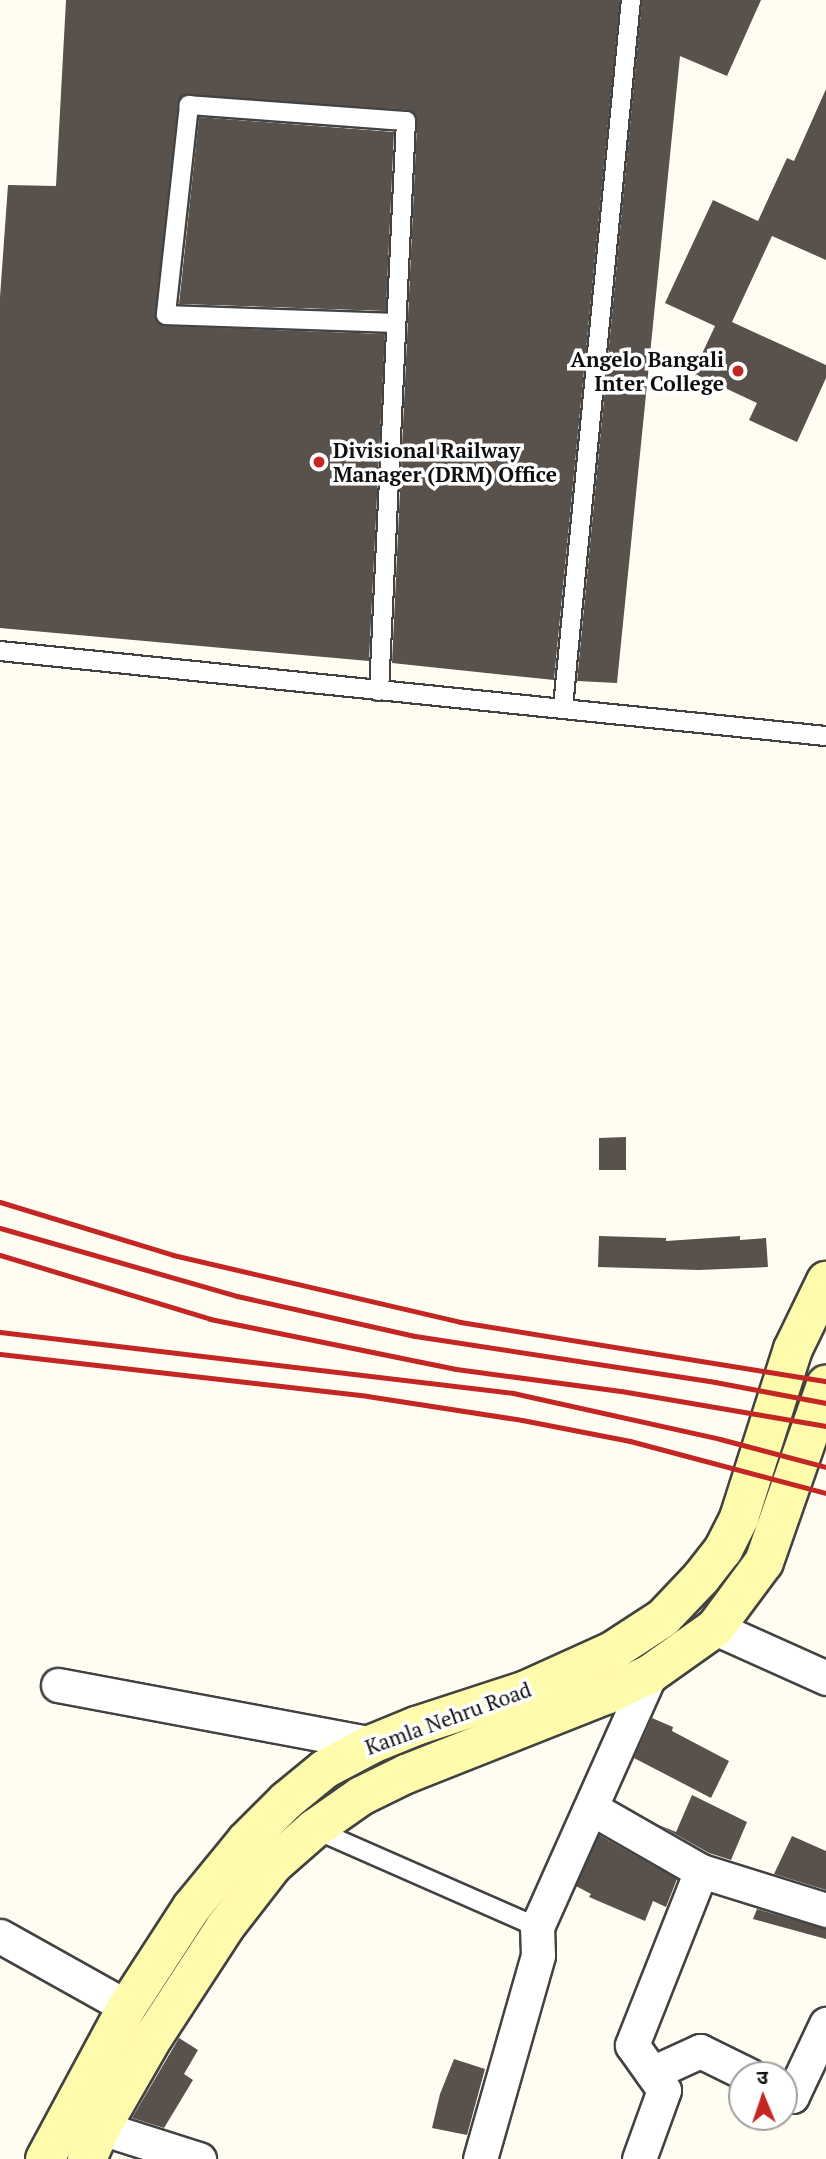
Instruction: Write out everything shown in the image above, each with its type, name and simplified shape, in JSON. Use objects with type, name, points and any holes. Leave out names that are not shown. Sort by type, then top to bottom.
[{"type":"main road","name":"Kamla Nehru Road","points":[[45,2159],[127,2007],[192,1907],[246,1841],[286,1801],[325,1769],[372,1744],[416,1726],[526,1690],[614,1650],[663,1618],[708,1569],[739,1518],[793,1349],[826,1281]]},
{"type":"main road","name":"Kamla Nehru Road","points":[[94,2143],[154,2036],[225,1927],[273,1865],[314,1829],[361,1796],[405,1774],[606,1695],[650,1674],[715,1628],[764,1562],[826,1385]]},
{"type":"street","points":[[715,1628],[826,1678]]},
{"type":"street","points":[[480,2159],[538,1955],[537,1927],[650,1674]]},
{"type":"street","points":[[58,1685],[372,1744]]},
{"type":"street","points":[[591,1808],[701,1871],[826,1910]]},
{"type":"street","points":[[639,2159],[664,2091],[632,2045],[701,1871]]},
{"type":"street","points":[[0,1936],[127,2007]]},
{"type":"street","points":[[798,2083],[826,2024]]},
{"type":"street","points":[[652,2073],[700,2051],[728,2065]]},
{"type":"street","points":[[94,2143],[199,2159]]},
{"type":"lane","points":[[563,707],[631,0]]},
{"type":"lane","points":[[379,691],[406,121],[189,105],[166,315],[395,323]]},
{"type":"lane","points":[[0,651],[826,736]]},
{"type":"lane","points":[[314,1829],[537,1927]]},
{"type":"building","name":"Divisional Railway Manager (DRM) Office","points":[[66,0],[620,0],[554,680],[392,663],[417,122],[416,115],[407,110],[184,95],[178,104],[155,314],[159,324],[166,326],[385,334],[369,661],[0,628],[0,297],[8,185],[56,186]]},
{"type":"building","points":[[642,0],[761,0],[727,76],[680,56],[617,683],[577,681]]},
{"type":"building","points":[[826,89],[826,260],[772,236],[732,322],[826,365],[826,378],[797,442],[749,420],[757,403],[693,373],[715,326],[665,303],[713,200],[758,221],[787,158],[794,161]]},
{"type":"building","points":[[199,117],[394,132],[386,311],[179,304]]},
{"type":"building","points":[[626,1137],[626,1170],[599,1170],[599,1138]]},
{"type":"building","points":[[599,1236],[666,1238],[666,1241],[740,1236],[740,1240],[766,1238],[768,1267],[699,1270],[598,1267]]},
{"type":"building","points":[[652,1718],[673,1727],[672,1731],[729,1761],[711,1798],[634,1758]]},
{"type":"building","points":[[692,1795],[747,1822],[731,1860],[709,1853],[659,1825],[676,1832]]},
{"type":"building","points":[[599,1835],[677,1879],[666,1907],[653,1901],[645,1921],[589,1897],[591,1894],[576,1886]]},
{"type":"building","points":[[792,1836],[826,1851],[826,1890],[774,1874]]},
{"type":"building","points":[[757,1909],[826,1929],[826,1939],[753,1919]]},
{"type":"building","points":[[179,2038],[198,2050],[184,2074],[193,2080],[164,2128],[132,2118]]},
{"type":"building","points":[[454,2059],[485,2069],[467,2135],[432,2128],[440,2094]]},
{"type":"railway","points":[[0,1202],[173,1255],[460,1322],[826,1381]]},
{"type":"railway","points":[[0,1228],[237,1296],[415,1336],[715,1382],[826,1403]]},
{"type":"railway","points":[[0,1255],[210,1319],[456,1369],[621,1391],[826,1426]]},
{"type":"railway","points":[[0,1332],[513,1393],[720,1439],[826,1467]]},
{"type":"railway","points":[[0,1354],[367,1396],[522,1420],[630,1441],[826,1493]]},
{"type":"place","name":"Angelo Bangali Inter College","points":[[738,371]]},
{"type":"place","name":"Divisional Railway Manager (DRM) Office","points":[[319,462]]}]
